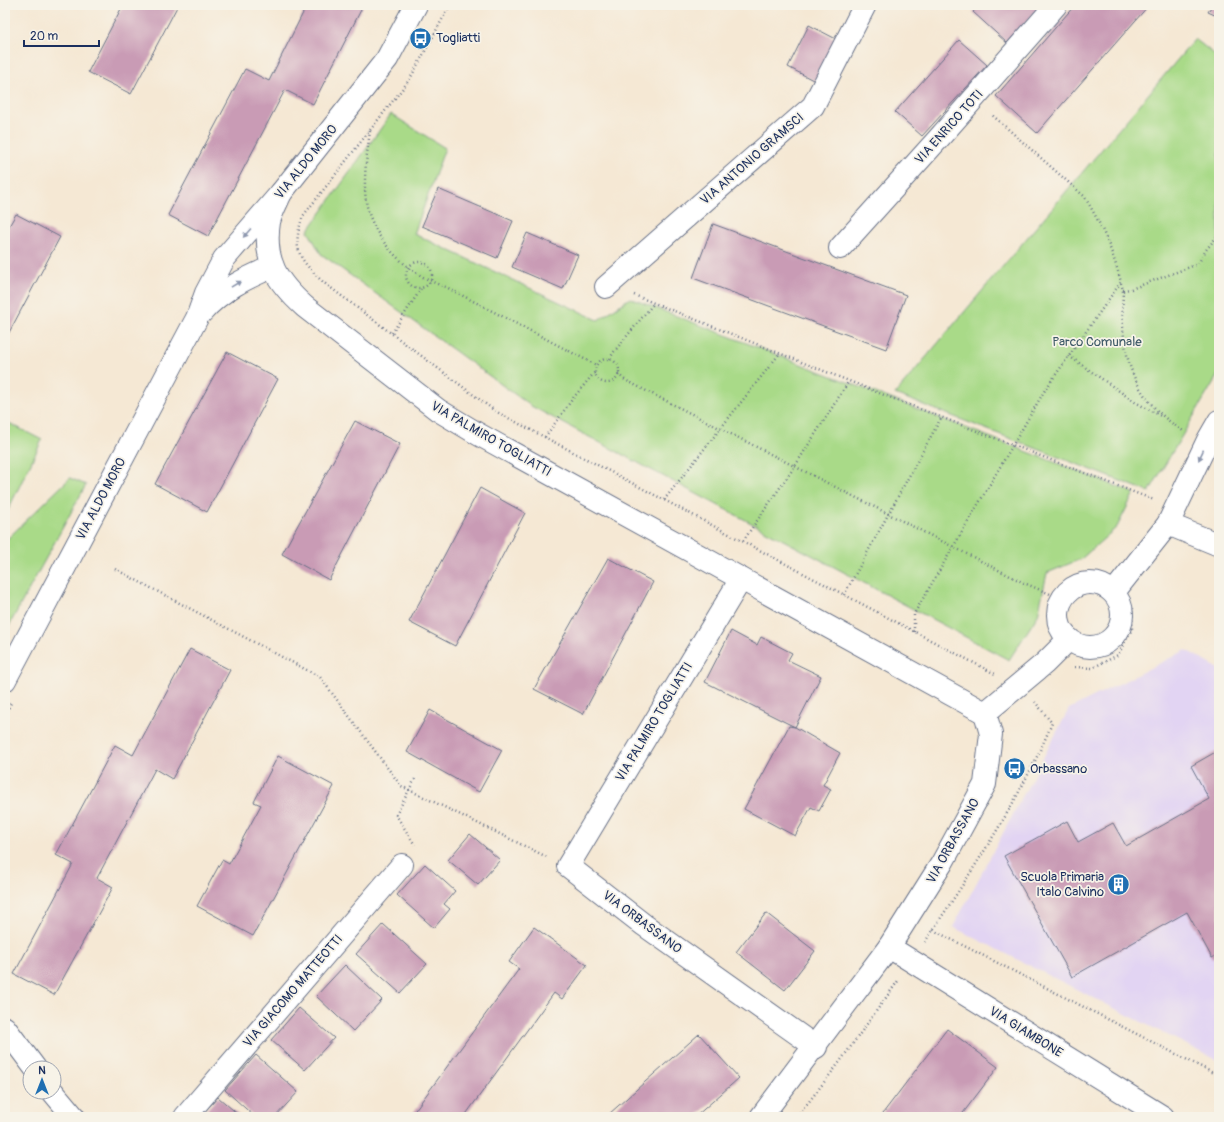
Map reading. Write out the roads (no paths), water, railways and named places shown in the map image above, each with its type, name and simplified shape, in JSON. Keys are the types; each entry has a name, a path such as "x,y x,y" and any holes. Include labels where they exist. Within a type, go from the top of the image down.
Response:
{"street":[{"name":"VIA ALDO MORO","path":"5,680 197,318 206,293 224,259 281,193 387,59 416,5"},
{"name":"VIA ANTONIO GRAMSCI","path":"612,282 813,106 865,5"},
{"name":"VIA ENRICO TOTI","path":"840,248 1056,5"},
{"name":"VIA PALMIRO TOGLIATTI","path":"281,193 270,221 268,244 272,267 286,290 305,307 438,410 478,434 985,713"},
{"name":"VIA ALDO MORO","path":"197,318 210,302 237,282 272,267"},
{"path":"1114,592 1172,517 1219,421"},
{"path":"1172,517 1219,545"},
{"name":"VIA PALMIRO TOGLIATTI","path":"568,866 741,579"},
{"path":"1089,582 1106,586 1114,592 1122,606 1122,621 1115,637 1106,644 1094,647 1078,645 1069,639 1063,632 1058,622 1058,614 1062,599 1076,586 1089,582"},
{"path":"985,713 1045,663 1069,639"},
{"name":"VIA ORBASSANO","path":"761,1117 816,1047 890,947 942,863 984,784 991,734 985,713"},
{"name":"VIA GIACOMO MATTEOTTI","path":"185,1117 402,865"},
{"name":"VIA ORBASSANO","path":"568,866 644,925 816,1047"},
{"name":"VIA GIAMBONE","path":"890,947 1163,1117"},
{"path":"5,1028 29,1060"},
{"path":"60,1100 74,1117"}],"place":[{"name":"Togliatti","path":"420,38"},
{"name":"Orbassano","path":"1015,769"},
{"name":"Scuola Primaria Italo Calvino","path":"1119,884"}],"park label":[{"name":"Parco Comunale","path":"1097,342"}]}
